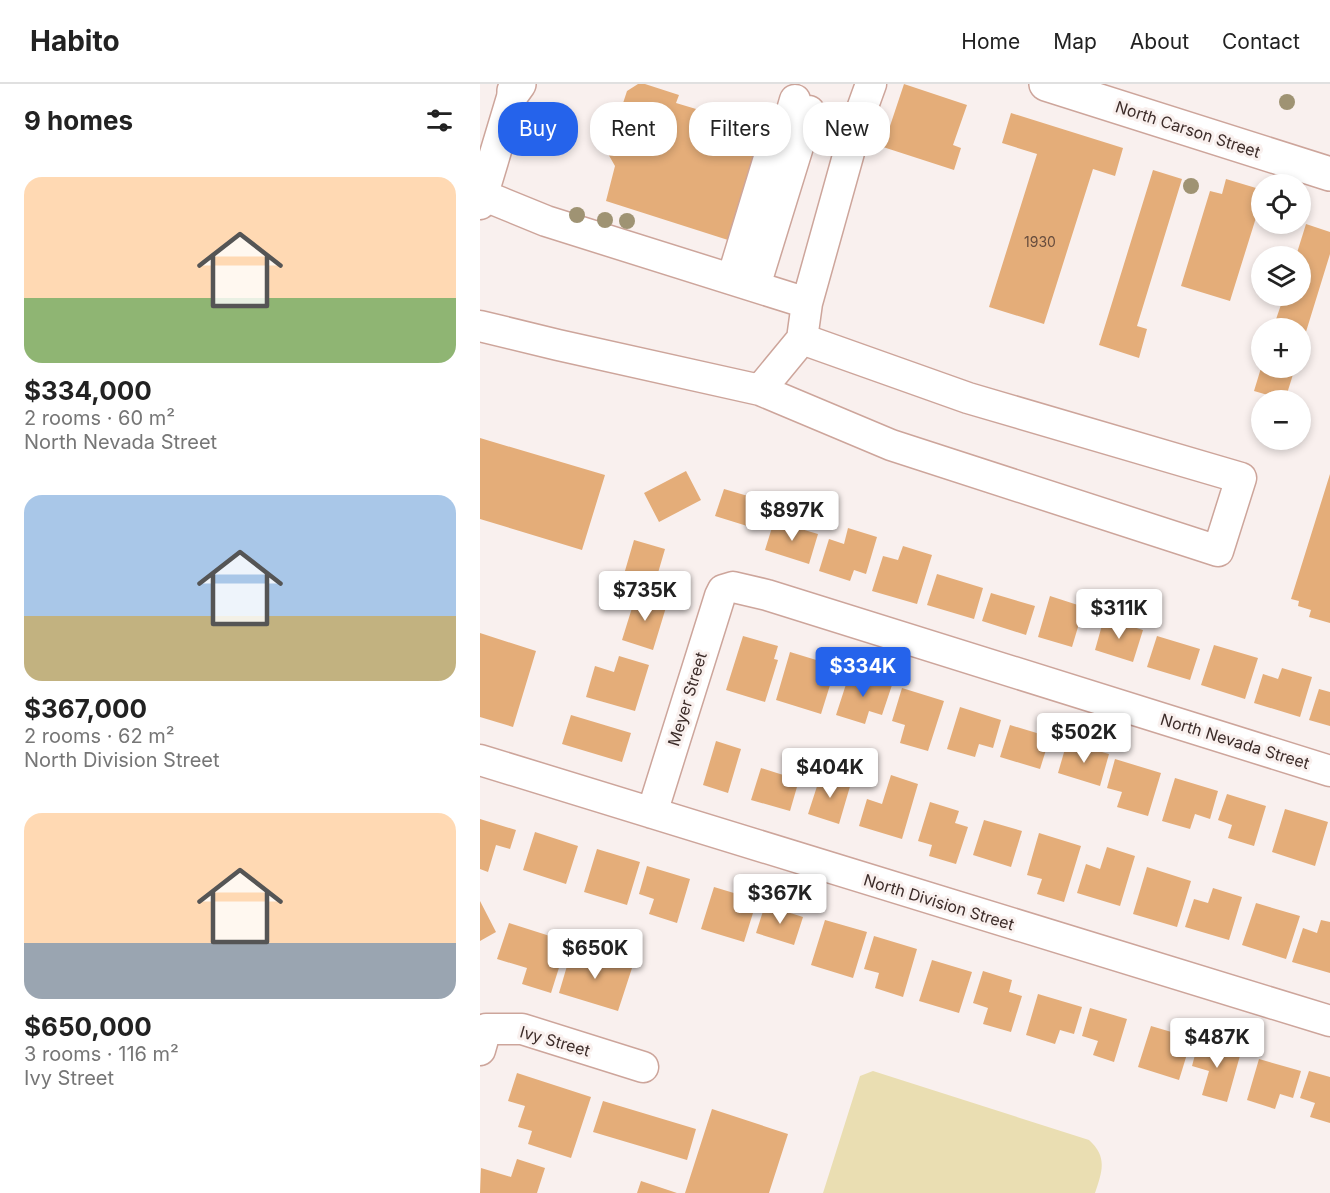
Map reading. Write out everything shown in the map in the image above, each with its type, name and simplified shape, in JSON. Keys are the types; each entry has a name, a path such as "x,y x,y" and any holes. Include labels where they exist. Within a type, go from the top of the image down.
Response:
{"main road":[{"name":"North Carson Street","path":"1046,84 1330,174"}],"street":[{"path":"760,390 802,339 807,303 858,120 871,84"},
{"path":"516,86 481,198 546,221 807,303"},
{"path":"743,283 772,148 786,131 803,102"},
{"path":"480,326 760,390 891,445 1218,551 1242,478 968,398 802,339"},
{"name":"North Nevada Street","path":"727,590 733,587 767,595 1330,771"},
{"name":"Meyer Street","path":"652,813 720,596 723,590 727,590"},
{"name":"North Division Street","path":"480,760 1202,984 1330,1021"},
{"name":"Ivy Street","path":"480,1050 486,1029 522,1029 643,1067"}],"shaded area":[{"path":"873,1071 1089,1140 1099,1152 1102,1165 1095,1193 823,1193 860,1076"}],"building":[{"path":"638,84 645,84 679,95 676,102 623,102 627,91"},
{"path":"904,84 967,105 953,145 961,148 954,170 890,149 890,126"},
{"path":"677,103 689,107 689,156 754,156 728,240 606,201 615,166 609,156 677,156"},
{"path":"1011,113 1123,148 1115,176 1093,169 1044,324 989,307 1037,154 1002,143"},
{"path":"1153,170 1182,179 1137,326 1147,329 1139,358 1099,345"},
{"path":"1226,179 1251,186 1251,234 1230,301 1181,286 1210,191 1222,194"},
{"path":"1311,226 1330,232 1330,254 1310,318 1276,318 1281,306 1311,306 1311,246 1299,246 1303,234 1311,234"},
{"path":"1258,378 1292,378 1288,390 1254,390"},
{"path":"480,438 605,475 582,550 480,519"},
{"path":"686,471 701,500 659,522 644,493"},
{"path":"1330,474 1330,623 1309,617 1311,610 1298,606 1299,601 1291,599"},
{"path":"724,489 768,502 760,530 715,516"},
{"path":"774,521 818,534 809,564 765,550"},
{"path":"848,528 877,537 866,574 854,570 850,581 819,571 829,539 844,544"},
{"path":"634,540 665,549 653,590 622,581"},
{"path":"903,546 932,555 917,604 872,591 883,556 898,560"},
{"path":"937,574 983,588 974,619 927,605"},
{"path":"991,593 1035,606 1026,635 982,621"},
{"path":"636,595 667,604 653,650 622,640"},
{"path":"1050,596 1084,607 1072,647 1038,637"},
{"path":"1104,618 1143,630 1133,662 1095,650"},
{"path":"480,633 536,651 513,727 480,717"},
{"path":"743,636 778,646 774,659 778,660 765,702 726,690"},
{"path":"1157,636 1200,649 1190,680 1147,667"},
{"path":"1214,645 1258,658 1245,699 1201,685"},
{"path":"790,652 836,666 821,714 776,700"},
{"path":"619,656 649,665 635,711 586,697 595,666 614,672"},
{"path":"1282,668 1312,677 1300,717 1254,703 1263,674 1278,679"},
{"path":"850,672 892,685 882,715 869,711 865,724 836,715"},
{"path":"902,688 944,701 928,751 900,743 905,725 892,721"},
{"path":"1319,689 1330,692 1330,726 1309,720"},
{"path":"960,707 1001,720 993,748 979,744 975,757 947,749"},
{"path":"571,715 631,733 622,762 562,744"},
{"path":"1010,725 1050,737 1040,769 1000,757"},
{"path":"716,741 741,749 728,793 703,785"},
{"path":"1067,742 1109,754 1100,786 1058,773"},
{"path":"1115,759 1161,773 1148,816 1117,807 1122,792 1107,788"},
{"path":"761,768 799,780 790,811 751,800"},
{"path":"821,774 851,783 839,824 808,814"},
{"path":"891,775 918,784 902,839 859,826 867,799 882,804"},
{"path":"1175,778 1218,791 1210,819 1195,814 1190,829 1162,821"},
{"path":"1227,794 1266,806 1254,846 1228,838 1232,825 1218,820"},
{"path":"930,802 959,811 955,823 968,827 956,864 929,856 932,845 918,841"},
{"path":"1285,809 1328,822 1315,866 1272,852"},
{"path":"480,819 516,830 510,849 496,845 488,872 480,869"},
{"path":"984,820 1022,831 1011,867 973,855"},
{"path":"535,832 578,846 566,884 523,870"},
{"path":"1039,833 1081,846 1064,902 1037,894 1042,879 1027,875"},
{"path":"1107,847 1135,856 1120,906 1077,893 1086,864 1100,869"},
{"path":"597,849 640,862 627,905 584,892"},
{"path":"647,866 690,879 677,923 649,914 654,899 639,894"},
{"path":"1147,867 1191,881 1177,927 1133,914"},
{"path":"714,887 757,900 744,942 701,929"},
{"path":"1213,888 1242,897 1229,940 1185,927 1194,899 1208,903"},
{"path":"480,901 496,932 480,941"},
{"path":"1256,903 1300,916 1286,959 1242,945"},
{"path":"765,905 803,917 794,945 756,933"},
{"path":"825,920 867,932 853,978 811,965"},
{"path":"1321,920 1330,922 1330,973 1292,962 1303,928 1317,933"},
{"path":"509,923 553,937 549,950 563,955 551,993 522,984 527,968 497,959"},
{"path":"874,936 917,949 903,997 875,988 879,973 864,969"},
{"path":"572,949 632,968 618,1011 559,993"},
{"path":"932,960 972,972 959,1013 919,1001"},
{"path":"983,971 1012,980 1009,992 1022,996 1011,1032 983,1024 988,1008 973,1003"},
{"path":"1038,994 1082,1007 1074,1034 1060,1030 1055,1044 1026,1035"},
{"path":"1090,1008 1127,1019 1114,1062 1093,1055 1098,1041 1082,1036"},
{"path":"1151,1026 1192,1038 1179,1080 1138,1067"},
{"path":"1199,1040 1241,1052 1227,1102 1202,1095 1209,1071 1192,1066"},
{"path":"1259,1059 1301,1071 1293,1098 1280,1094 1275,1109 1247,1100"},
{"path":"1309,1071 1330,1077 1330,1123 1310,1117 1315,1103 1300,1098"},
{"path":"517,1073 591,1097 571,1158 528,1144 532,1131 518,1127 525,1106 508,1101"},
{"path":"603,1101 696,1129 687,1160 593,1132"},
{"path":"712,1109 788,1134 769,1193 685,1193"},
{"path":"517,1159 545,1168 537,1193 480,1193 481,1168 511,1177"},
{"path":"641,1181 677,1193 637,1193"}]}
